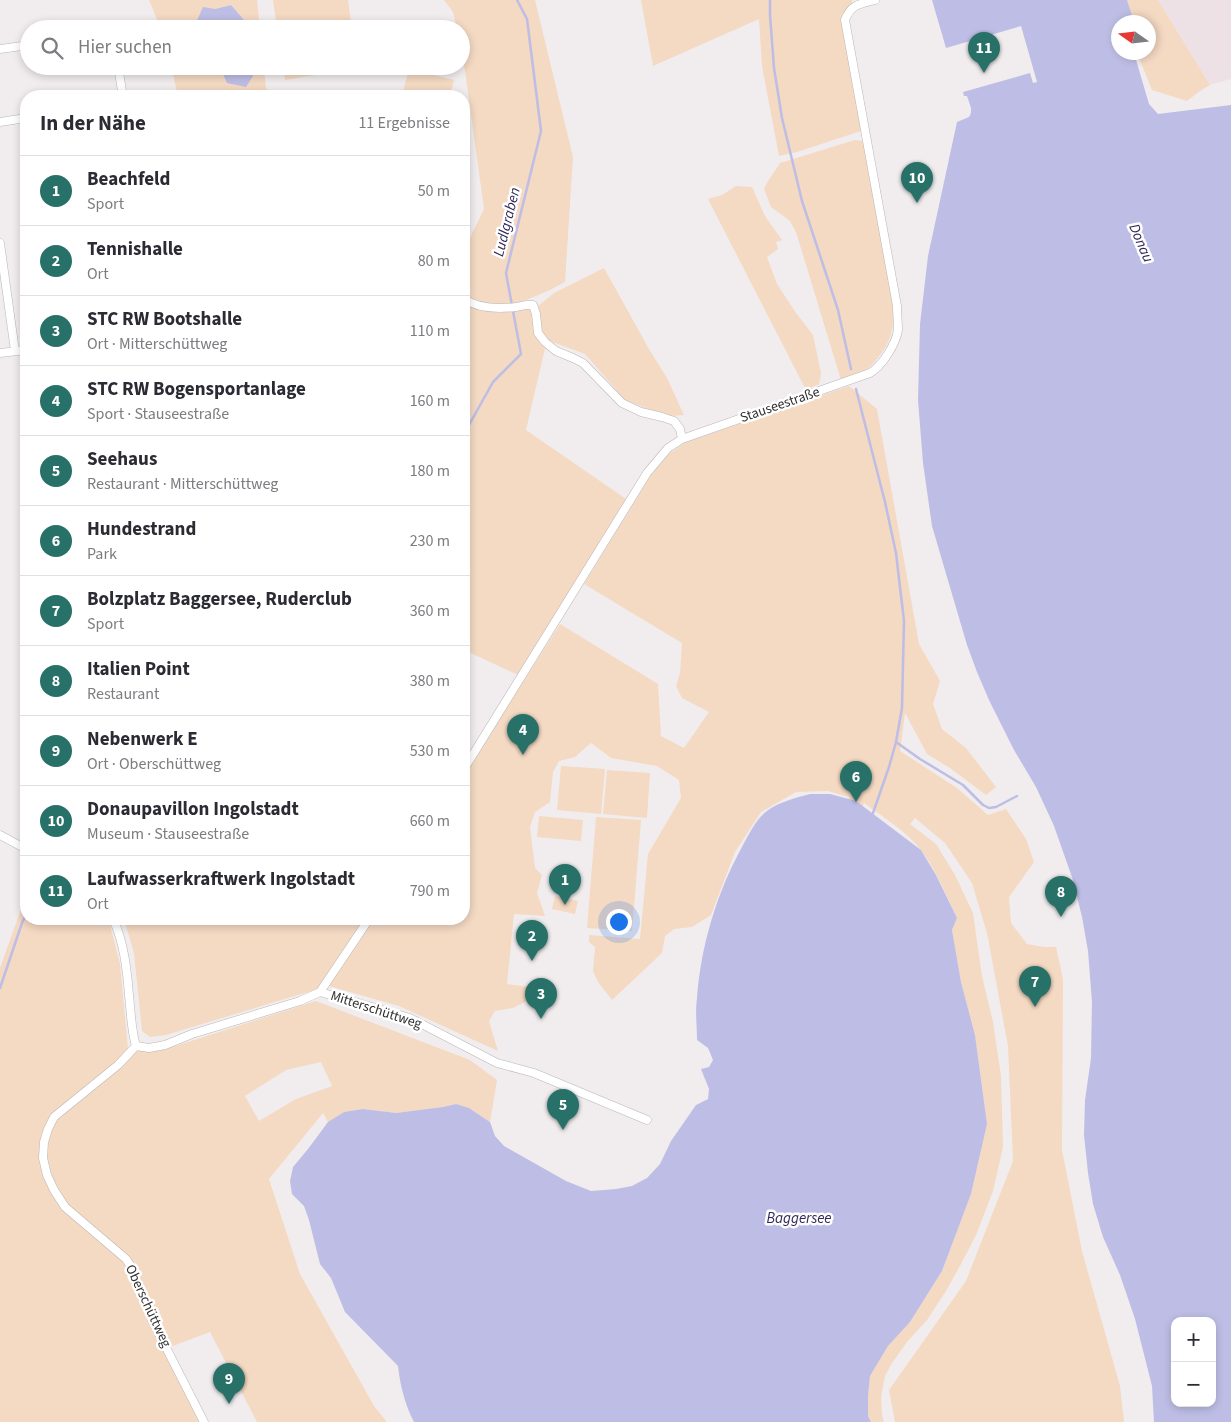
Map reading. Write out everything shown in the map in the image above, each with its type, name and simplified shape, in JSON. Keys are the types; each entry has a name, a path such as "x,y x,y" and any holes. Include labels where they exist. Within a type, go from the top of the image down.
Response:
{"street":[{"name":"Stauseestraße","path":"470,758 646,473 668,448 682,439 870,373 876,370 892,346 898,332 897,306 846,20 848,12 857,4 875,0"},
{"path":"0,49 20,47"},
{"path":"119,75 122,90"},
{"path":"0,122 20,119"},
{"path":"0,243 15,351"},
{"path":"470,303 483,307 505,308 528,304 533,305 538,333 556,352 583,363 622,403 641,412 674,422 680,429 682,439"},
{"path":"0,352 20,351"},
{"path":"0,835 20,847"},
{"path":"116,925 125,960 132,1034 136,1046"},
{"path":"320,992 364,925"},
{"name":"Mitterschüttweg","path":"136,1046 149,1048 165,1045 192,1034 300,1001 320,992 410,1018 497,1063 534,1073 647,1120"},
{"name":"Oberschüttweg","path":"136,1046 118,1065 54,1117 46,1136 43,1158 47,1175 65,1206 126,1259 132,1268 152,1320 204,1422"}],"shaded area":[{"path":"149,0 257,0 259,20 244,20 231,5 215,9 201,20 157,20"},
{"path":"273,0 348,0 351,20 276,20"},
{"path":"444,0 535,0 573,157 565,282 519,303 487,306 470,299 470,238 484,209 470,107 470,90 468,90 466,75 470,75 470,20 455,20 453,12"},
{"path":"641,0 852,0 852,4 845,11 842,24 861,131 779,156 762,66 759,19 653,66"},
{"path":"1127,0 1158,0 1210,85 1187,101 1152,90 1140,60 1156,60 1156,15 1131,15"},
{"path":"1158,0 1231,0 1231,79 1210,85"},
{"path":"173,75 223,75 227,83 253,75 265,75 267,90 177,90"},
{"path":"284,75 315,75 285,80"},
{"path":"407,75 434,75 454,80 452,90 404,90"},
{"path":"855,140 862,141 864,145 892,299 893,322 891,335 885,348 874,362 866,370 841,380 796,232 790,221 771,207 764,189 780,163"},
{"path":"736,186 752,187 765,216 782,240 776,242 778,249 767,257 777,284 813,335 821,373 819,384 806,390 708,199 722,195"},
{"path":"604,268 667,378 684,415 670,416 625,400 585,354 547,340 526,430 626,499 518,675 470,653 470,305 477,309 498,313 537,307 554,293"},
{"path":"849,386 877,409 919,644 940,681 933,704 942,729 966,748 996,787 986,795 950,768 927,754 905,713 900,751 957,788 988,815 1006,809 1026,839 1034,862 1009,897 1011,923 1027,944 1056,947 1063,979 1062,1150 1082,1251 1120,1386 1124,1422 895,1422 889,1390 966,1281 1013,1161 1008,1046 987,933 972,883 945,843 915,818 910,824 936,844 955,875 973,913 982,976 993,1022 1001,1076 1003,1147 993,1191 976,1235 946,1291 927,1320 907,1342 885,1376 881,1397 884,1422 871,1422 868,1416 870,1376 888,1346 910,1322 942,1271 971,1194 987,1124 975,1035 961,982 952,930 957,918 926,857 915,843 894,825 864,803 862,809 847,804 849,797 828,791 796,792 761,812 735,852 711,915 692,927 674,929 665,936 662,953 612,1000 598,982 593,971 595,947 589,942 589,935 640,939 648,854 681,798 679,780 657,766 611,758 591,743 575,757 559,761 553,772 550,802 535,812 530,827 535,868 542,875 537,893 545,916 514,914 507,984 546,991 513,1008 495,1011 489,1021 498,1051 399,1006 329,986 368,925 470,925 470,766 560,624 658,684 661,736 684,748 709,712 682,698 676,686 680,673 682,643 584,584 649,478 669,454 686,442"},
{"path":"561,766 605,769 601,814 557,810"},
{"path":"607,770 650,773 647,818 603,814"},
{"path":"539,816 583,820 581,841 537,837"},
{"path":"596,817 641,820 632,931 587,928"},
{"path":"555,896 578,901 575,914 552,909"},
{"path":"20,912 20,925 110,925 120,964 129,1060 137,1050 166,1049 316,1001 470,1060 497,1080 490,1122 469,1108 456,1104 396,1113 363,1109 344,1112 328,1122 323,1113 269,1179 300,1274 374,1406 387,1422 257,1422 210,1332 165,1349 201,1422 0,1422 0,968","holes":["321,1062 332,1086 296,1099 259,1121 245,1096 286,1070"]},
{"path":"126,925 361,925 318,989 166,1035 150,1037 142,1031 134,953"}],"water":[{"name":"Donau","path":"932,0 1127,0 1132,15 1111,15 1111,60 1136,60 1149,104 1158,114 1231,105 1231,1422 1154,1422 1152,1386 1135,1319 1120,1275 1103,1237 1093,1204 1088,1173 1084,1135 1085,1100 1091,1058 1092,1002 1088,951 1073,880 1054,826 1036,787 1014,750 977,672 967,645 932,526 923,463 918,400 920,324 928,256 957,122 969,117 971,113 967,96 964,96 963,92 1030,73 1033,83 1037,82 1021,26 946,48"},
{"path":"231,5 244,20 197,20 203,7 215,9"},
{"path":"223,75 253,75 246,87 227,83"},
{"name":"Baggersee","path":"810,794 830,794 856,801 921,850 936,875 957,918 952,930 961,982 975,1035 987,1124 971,1194 942,1271 910,1322 888,1346 870,1376 868,1416 871,1422 414,1422 403,1395 398,1366 345,1312 331,1278 320,1264 304,1206 292,1194 290,1181 293,1167 328,1122 344,1112 363,1109 396,1113 456,1104 469,1108 490,1122 495,1136 504,1146 566,1181 591,1191 632,1186 647,1178 660,1164 671,1141 696,1105 708,1099 709,1089 701,1069 709,1067 713,1060 708,1048 697,1040 696,1003 706,939 725,881 750,832 763,814 782,803"}],"waterway":[{"name":"Ludlgraben","path":"470,423 493,382 521,354 506,273 541,131 527,19 517,0"},
{"path":"770,0 774,68 782,118 802,201 838,310 851,369"},
{"path":"856,389 896,553 904,621 902,708 896,742 873,813"},
{"path":"896,742 963,785 983,805 989,808 996,807 1017,796"},
{"name":"Ludlgraben","path":"0,988 21,925"}],"place":[{"name":"Laufwasserkraftwerk Ingolstadt","path":"984,73"},
{"name":"Donaupavillon Ingolstadt","path":"917,203"},
{"name":"STC RW Bogensportanlage","path":"523,755"},
{"name":"Hundestrand","path":"856,802"},
{"name":"Beachfeld","path":"565,905"},
{"name":"Italien Point","path":"1061,917"},
{"name":"Tennishalle","path":"532,961"},
{"name":"Bolzplatz Baggersee, Ruderclub","path":"1035,1007"},
{"name":"STC RW Bootshalle","path":"541,1019"},
{"name":"Seehaus","path":"563,1130"},
{"name":"Nebenwerk E","path":"229,1404"}]}
